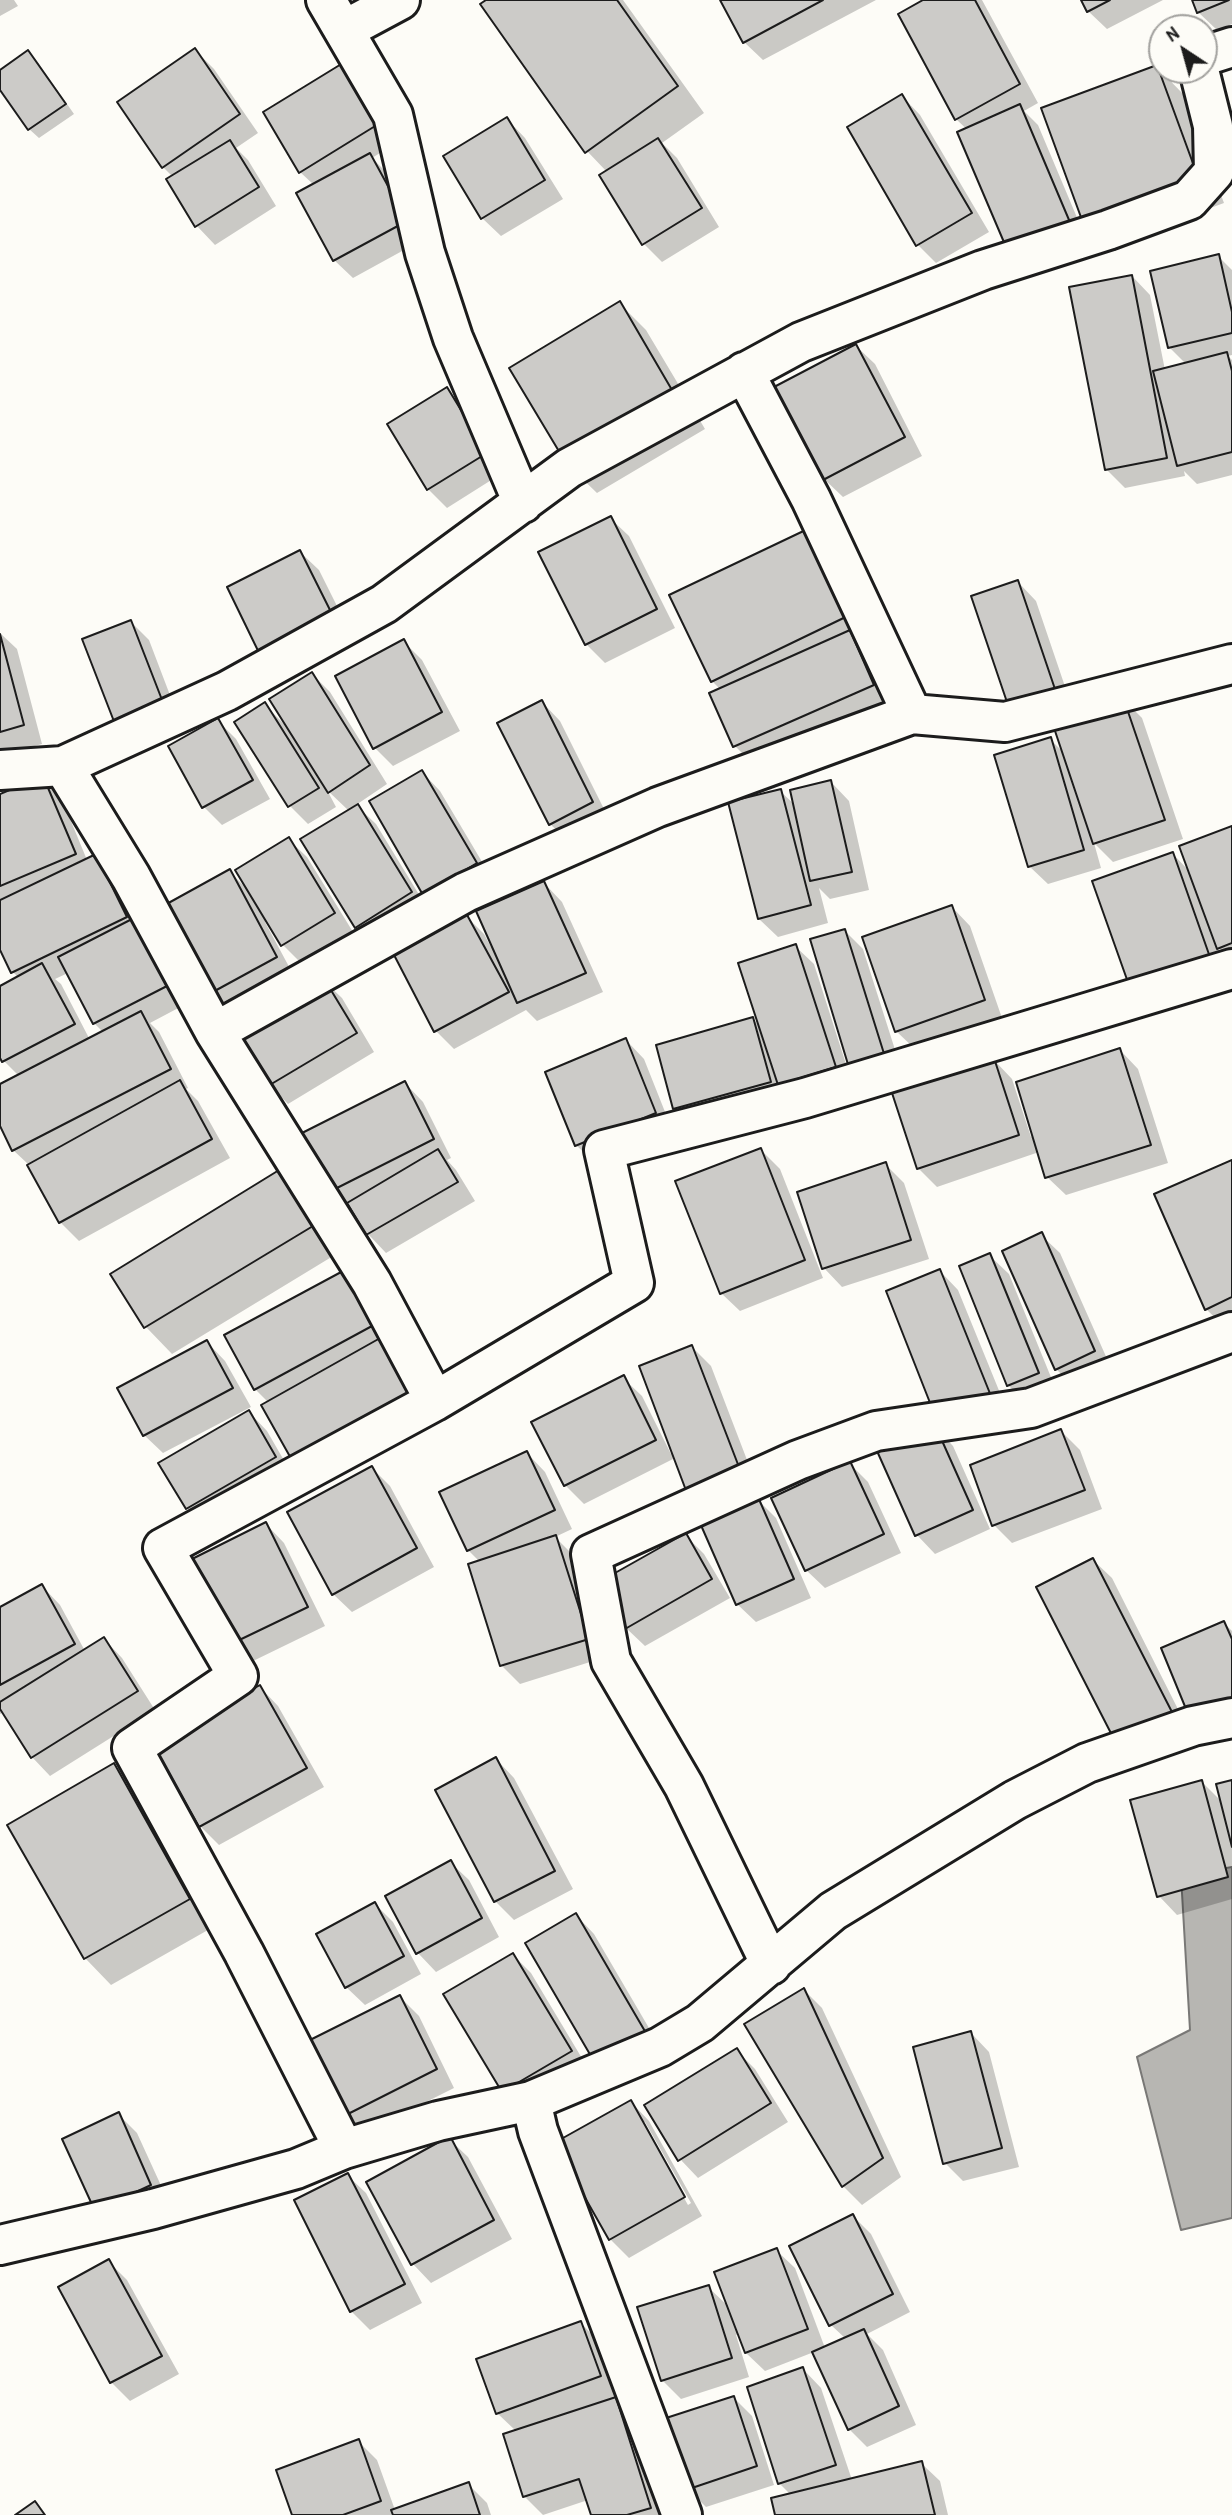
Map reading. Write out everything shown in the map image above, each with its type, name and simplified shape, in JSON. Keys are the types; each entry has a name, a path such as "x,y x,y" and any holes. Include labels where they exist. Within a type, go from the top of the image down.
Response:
{"street":[{"path":"400,0 335,15 393,116 425,253 453,338 523,503"},
{"path":"0,769 63,766 227,691 384,604 569,468 801,342 984,270 1108,230 1189,200 1214,172 1213,126 1202,84"},
{"path":"744,372 811,499 912,714"},
{"path":"215,1032 466,892 658,807 912,714 1005,722 1232,664"},
{"path":"63,766 131,877 215,1032 372,1283 435,1401"},
{"path":"344,2149 244,1953 132,1748 238,1676 163,1548 435,1401 634,1283 604,1150 805,1098 1232,970"},
{"path":"771,1965 684,1786 611,1661 591,1555 799,1460 876,1431 1031,1408 1232,1332"},
{"path":"0,2245 153,2209 296,2169 344,2149 438,2121 531,2101 660,2047 700,2023 833,1911 1015,1800 1087,1763 1193,1726 1232,1718"},
{"path":"531,2101 538,2131 682,2515"}],"shaded area":[{"path":"1232,1867 1232,2218 1181,2230 1137,2057 1190,2030 1181,1876"}],"building":[{"path":"486,0 617,0 678,86 585,153 480,4"},
{"path":"720,0 823,0 743,43"},
{"path":"923,0 975,0 1020,84 955,120 898,14"},
{"path":"1081,0 1110,0 1087,12"},
{"path":"1192,0 1229,0 1197,13"},
{"path":"195,48 240,114 162,168 117,102"},
{"path":"28,50 66,104 28,130 0,90 0,70"},
{"path":"356,55 393,115 299,173 263,112"},
{"path":"1148,68 1148,84 1164,84 1198,177 1082,220 1041,108"},
{"path":"902,94 972,213 916,246 847,127"},
{"path":"1020,104 1072,227 1009,254 957,132"},
{"path":"507,117 545,180 481,219 443,156"},
{"path":"658,138 702,208 642,245 599,175"},
{"path":"230,140 259,187 195,227 166,179"},
{"path":"370,153 407,221 333,261 296,193"},
{"path":"1219,254 1232,312 1232,333 1168,348 1150,271"},
{"path":"1132,275 1167,458 1105,470 1069,287"},
{"path":"620,301 679,402 569,468 509,368"},
{"path":"856,344 905,437 823,480 774,387"},
{"path":"1227,352 1232,371 1232,452 1177,466 1153,371"},
{"path":"447,387 487,453 427,490 387,424"},
{"path":"611,516 657,609 585,645 538,552"},
{"path":"814,526 856,612 711,682 669,595"},
{"path":"300,550 338,626 264,663 227,587"},
{"path":"1018,580 1057,695 1010,711 971,596"},
{"path":"131,620 164,705 115,724 82,639"},
{"path":"850,630 874,685 733,747 709,693"},
{"path":"0,634 24,725 0,732"},
{"path":"404,639 442,712 373,749 335,676"},
{"path":"312,672 370,765 328,793 269,699"},
{"path":"1123,697 1165,820 1093,844 1052,722"},
{"path":"542,700 593,802 549,825 497,723"},
{"path":"265,702 319,788 288,807 234,722"},
{"path":"218,718 253,780 202,808 168,746"},
{"path":"1051,737 1084,850 1028,867 994,755"},
{"path":"422,770 477,863 423,895 369,801"},
{"path":"43,776 76,854 0,886 0,794"},
{"path":"831,780 852,872 810,881 790,790"},
{"path":"781,789 811,905 758,919 728,802"},
{"path":"358,804 412,892 355,928 300,839"},
{"path":"1232,826 1232,943 1217,949 1179,846"},
{"path":"289,837 335,913 281,946 235,870"},
{"path":"1173,852 1211,960 1130,988 1092,881"},
{"path":"96,854 127,917 11,973 0,950 0,900"},
{"path":"230,869 277,957 211,993 163,906"},
{"path":"544,881 586,973 517,1003 476,911"},
{"path":"952,905 985,1000 895,1032 862,937"},
{"path":"466,913 509,992 434,1032 393,953"},
{"path":"132,919 167,986 93,1024 58,957"},
{"path":"845,929 886,1060 850,1071 810,939"},
{"path":"796,944 836,1067 778,1085 738,963"},
{"path":"42,963 75,1024 2,1062 0,986"},
{"path":"323,977 357,1033 268,1086 235,1031"},
{"path":"141,1011 171,1069 12,1151 0,1126 0,1084"},
{"path":"753,1017 771,1082 673,1109 656,1045"},
{"path":"626,1038 656,1113 575,1146 545,1072"},
{"path":"1120,1048 1151,1145 1045,1178 1016,1082"},
{"path":"994,1058 1019,1135 917,1169 892,1093"},
{"path":"180,1080 212,1139 59,1223 27,1165"},
{"path":"405,1081 434,1139 331,1191 302,1133"},
{"path":"761,1148 805,1260 720,1294 675,1181"},
{"path":"438,1149 458,1182 366,1235 347,1203"},
{"path":"1232,1160 1232,1297 1205,1310 1154,1194"},
{"path":"886,1162 911,1240 822,1269 797,1192"},
{"path":"284,1167 318,1223 144,1328 110,1274"},
{"path":"1042,1232 1095,1351 1055,1370 1002,1251"},
{"path":"990,1253 1039,1373 1007,1386 959,1266"},
{"path":"940,1269 991,1396 936,1418 886,1291"},
{"path":"343,1271 372,1326 254,1390 224,1335"},
{"path":"382,1337 414,1393 293,1462 261,1405"},
{"path":"207,1340 233,1388 143,1436 117,1388"},
{"path":"692,1345 744,1480 690,1501 639,1366"},
{"path":"624,1375 656,1440 564,1486 531,1422"},
{"path":"249,1410 276,1457 186,1509 158,1463"},
{"path":"935,1425 973,1510 915,1536 877,1451"},
{"path":"1061,1429 1085,1490 992,1526 970,1465"},
{"path":"527,1451 555,1510 467,1551 439,1492"},
{"path":"850,1461 884,1534 805,1571 771,1498"},
{"path":"372,1466 417,1548 332,1595 287,1512"},
{"path":"758,1497 794,1579 736,1605 700,1523"},
{"path":"266,1522 308,1607 231,1644 190,1560"},
{"path":"686,1533 712,1579 625,1629 599,1582"},
{"path":"556,1535 589,1639 500,1666 468,1564"},
{"path":"1093,1558 1173,1714 1116,1743 1036,1587"},
{"path":"42,1584 75,1644 0,1685 0,1607"},
{"path":"1224,1621 1232,1639 1232,1709 1193,1726 1161,1648"},
{"path":"104,1637 138,1691 31,1758 0,1709 0,1702"},
{"path":"260,1685 307,1768 199,1827 153,1745"},
{"path":"496,1757 555,1871 494,1902 435,1790"},
{"path":"114,1763 190,1899 84,1959 7,1825"},
{"path":"1202,1780 1228,1877 1157,1897 1130,1800"},
{"path":"1232,1780 1232,1847 1216,1784"},
{"path":"451,1860 482,1918 416,1954 385,1896"},
{"path":"375,1902 404,1956 345,1988 316,1934"},
{"path":"576,1913 646,2033 595,2063 525,1943"},
{"path":"513,1953 572,2051 502,2092 443,1994"},
{"path":"804,1988 883,2158 842,2187 744,2024"},
{"path":"400,1995 437,2069 342,2117 306,2042"},
{"path":"971,2031 1002,2148 943,2164 913,2047"},
{"path":"737,2048 771,2103 678,2161 644,2105"},
{"path":"631,2100 685,2197 609,2240 554,2143"},
{"path":"119,2112 151,2185 95,2211 62,2139"},
{"path":"450,2136 494,2220 411,2265 366,2182"},
{"path":"348,2173 405,2284 350,2312 294,2200"},
{"path":"853,2214 893,2294 829,2326 789,2246"},
{"path":"777,2248 808,2329 745,2353 714,2272"},
{"path":"109,2259 162,2356 110,2383 58,2287"},
{"path":"709,2285 732,2358 661,2381 637,2307"},
{"path":"581,2321 601,2376 496,2414 476,2359"},
{"path":"864,2329 899,2406 848,2430 812,2352"},
{"path":"803,2367 836,2465 778,2484 747,2387"},
{"path":"734,2396 757,2466 686,2490 663,2419"},
{"path":"616,2397 651,2508 627,2515 591,2515 579,2479 523,2497 503,2434"},
{"path":"359,2439 381,2501 343,2515 292,2515 276,2470"},
{"path":"922,2461 935,2515 775,2515 771,2498"},
{"path":"469,2482 480,2515 393,2515 391,2510"},
{"path":"35,2501 45,2515 15,2515"}]}
